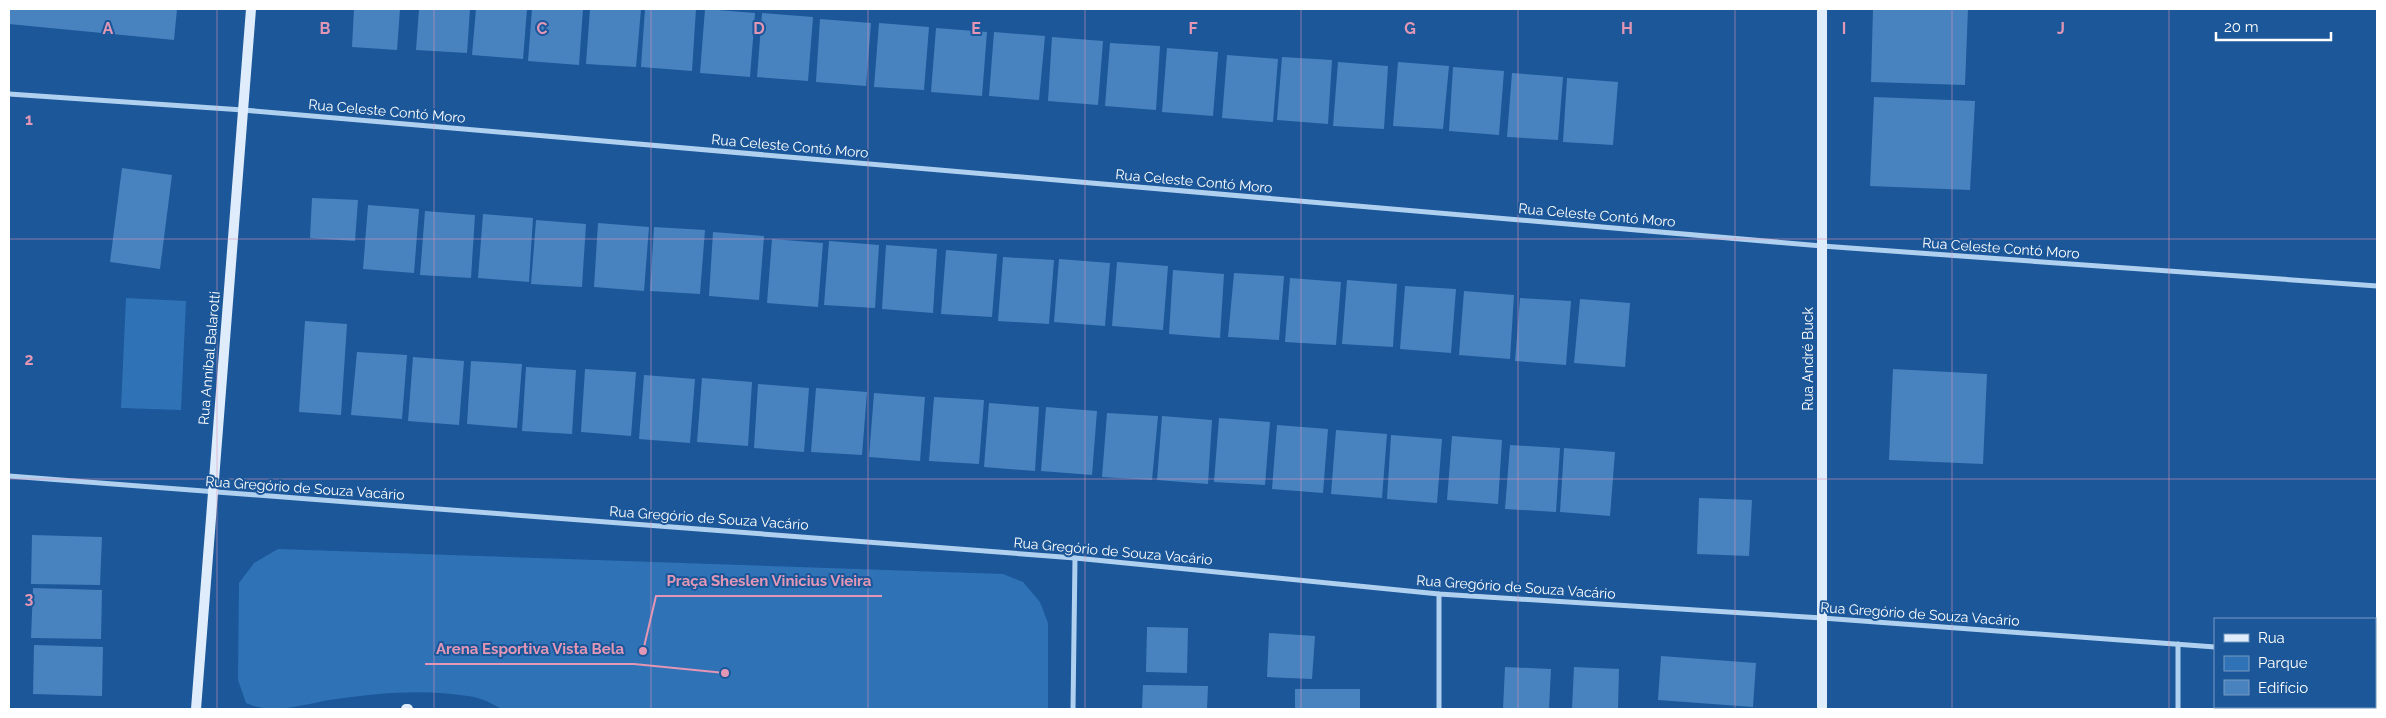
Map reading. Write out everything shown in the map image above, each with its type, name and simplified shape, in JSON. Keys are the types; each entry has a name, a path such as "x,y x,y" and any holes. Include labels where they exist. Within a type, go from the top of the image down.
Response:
{"street":[{"name":"Rua Anníbal Balarotti","path":"196,709 250,9"},
{"name":"Rua André Buck","path":"1822,9 1822,709"},
{"name":"Rua Celeste Contó Moro","path":"9,94 243,110 1822,246 2377,286"},
{"name":"Rua Gregório de Souza Vacário","path":"9,476 1075,558 1439,594 1822,618 2214,647"},
{"path":"1073,709 1075,558"},
{"path":"1439,594 1439,709"},
{"path":"2178,644 2178,709"}],"green space":[{"path":"126,298 186,301 181,410 121,408"},
{"path":"278,549 1003,574 1023,582 1040,602 1048,623 1048,709 502,709 474,697 420,692 365,695 277,709 256,707 246,703 238,680 239,583 254,563"}],"building":[{"path":"9,9 177,9 174,40 9,24"},
{"path":"354,9 400,9 397,50 352,47"},
{"path":"419,9 470,9 467,53 416,50"},
{"path":"476,9 527,9 523,59 472,55"},
{"path":"532,9 583,9 579,65 528,61"},
{"path":"590,9 641,9 636,67 586,64"},
{"path":"645,9 696,9 692,71 641,67"},
{"path":"705,9 755,13 750,77 700,73"},
{"path":"1873,9 1968,9 1965,85 1871,82"},
{"path":"762,13 813,17 808,81 757,77"},
{"path":"820,19 871,23 866,86 816,82"},
{"path":"879,23 929,27 924,90 874,87"},
{"path":"936,28 987,32 982,96 931,92"},
{"path":"994,32 1045,36 1039,100 989,96"},
{"path":"1052,37 1103,41 1098,105 1048,101"},
{"path":"1110,43 1160,46 1156,110 1105,106"},
{"path":"1167,48 1218,52 1213,116 1162,112"},
{"path":"1227,55 1278,59 1273,122 1222,118"},
{"path":"1282,57 1332,60 1328,124 1277,120"},
{"path":"1338,62 1388,66 1384,129 1333,126"},
{"path":"1398,62 1449,66 1443,129 1393,126"},
{"path":"1453,67 1504,71 1499,135 1449,131"},
{"path":"1512,73 1563,77 1558,140 1507,137"},
{"path":"1567,78 1618,82 1613,145 1563,142"},
{"path":"1874,97 1975,101 1970,190 1870,186"},
{"path":"122,168 172,175 160,269 110,262"},
{"path":"312,198 358,200 355,241 310,238"},
{"path":"368,205 419,209 414,273 363,269"},
{"path":"425,211 475,215 471,278 420,275"},
{"path":"483,214 533,218 529,282 478,278"},
{"path":"536,220 586,224 582,287 531,284"},
{"path":"598,223 649,227 644,291 594,287"},
{"path":"654,227 705,230 700,294 650,291"},
{"path":"713,232 764,236 759,300 709,296"},
{"path":"772,239 823,243 818,307 767,303"},
{"path":"829,241 879,245 875,308 824,305"},
{"path":"886,245 937,249 933,313 882,309"},
{"path":"946,250 997,254 992,317 941,314"},
{"path":"1003,257 1054,260 1049,324 998,321"},
{"path":"1059,259 1110,263 1105,326 1054,322"},
{"path":"1117,262 1168,266 1163,330 1112,326"},
{"path":"1173,270 1224,274 1220,338 1169,334"},
{"path":"1234,273 1284,276 1279,340 1228,337"},
{"path":"1290,278 1341,282 1336,345 1285,342"},
{"path":"1347,280 1397,284 1393,347 1342,344"},
{"path":"1405,286 1456,289 1451,353 1400,349"},
{"path":"1464,291 1514,295 1510,359 1459,355"},
{"path":"1520,298 1571,301 1566,365 1515,361"},
{"path":"1580,299 1630,303 1625,367 1574,363"},
{"path":"305,321 347,324 341,415 299,412"},
{"path":"357,352 407,355 402,419 351,415"},
{"path":"413,357 464,361 459,425 408,421"},
{"path":"471,361 522,364 517,428 467,424"},
{"path":"526,367 576,370 572,434 522,431"},
{"path":"585,369 636,372 631,436 581,432"},
{"path":"1893,369 1987,374 1983,464 1889,460"},
{"path":"644,375 695,379 690,443 639,439"},
{"path":"702,378 752,382 748,446 697,442"},
{"path":"758,384 809,388 804,452 754,448"},
{"path":"816,388 867,392 862,455 811,452"},
{"path":"874,393 925,397 920,461 869,457"},
{"path":"934,397 984,400 979,464 929,461"},
{"path":"989,403 1039,407 1035,471 984,467"},
{"path":"1046,407 1097,411 1092,475 1041,471"},
{"path":"1107,413 1158,416 1152,480 1102,477"},
{"path":"1162,416 1212,420 1208,484 1157,480"},
{"path":"1219,418 1270,422 1265,485 1214,482"},
{"path":"1277,425 1328,429 1323,493 1272,489"},
{"path":"1336,430 1387,434 1382,498 1331,494"},
{"path":"1391,435 1442,439 1437,503 1387,499"},
{"path":"1452,436 1502,440 1498,504 1447,500"},
{"path":"1510,445 1560,448 1556,512 1505,509"},
{"path":"1564,448 1615,452 1610,516 1560,512"},
{"path":"1699,498 1752,500 1749,556 1697,554"},
{"path":"32,535 102,537 100,585 31,584"},
{"path":"33,588 102,590 101,639 31,638"},
{"path":"1147,627 1188,628 1187,673 1146,672"},
{"path":"1269,633 1315,636 1312,679 1267,677"},
{"path":"34,645 103,647 102,696 33,694"},
{"path":"1661,656 1756,663 1753,707 1658,700"},
{"path":"1505,667 1551,669 1549,709 1503,709"},
{"path":"1574,667 1619,669 1618,709 1572,709"},
{"path":"1143,685 1208,686 1207,709 1142,709"},
{"path":"1295,689 1360,689 1360,709 1295,709"}],"place":[{"name":"Praça Sheslen Vinicius Vieira","path":"643,651"},
{"name":"Arena Esportiva Vista Bela","path":"725,673"}]}
